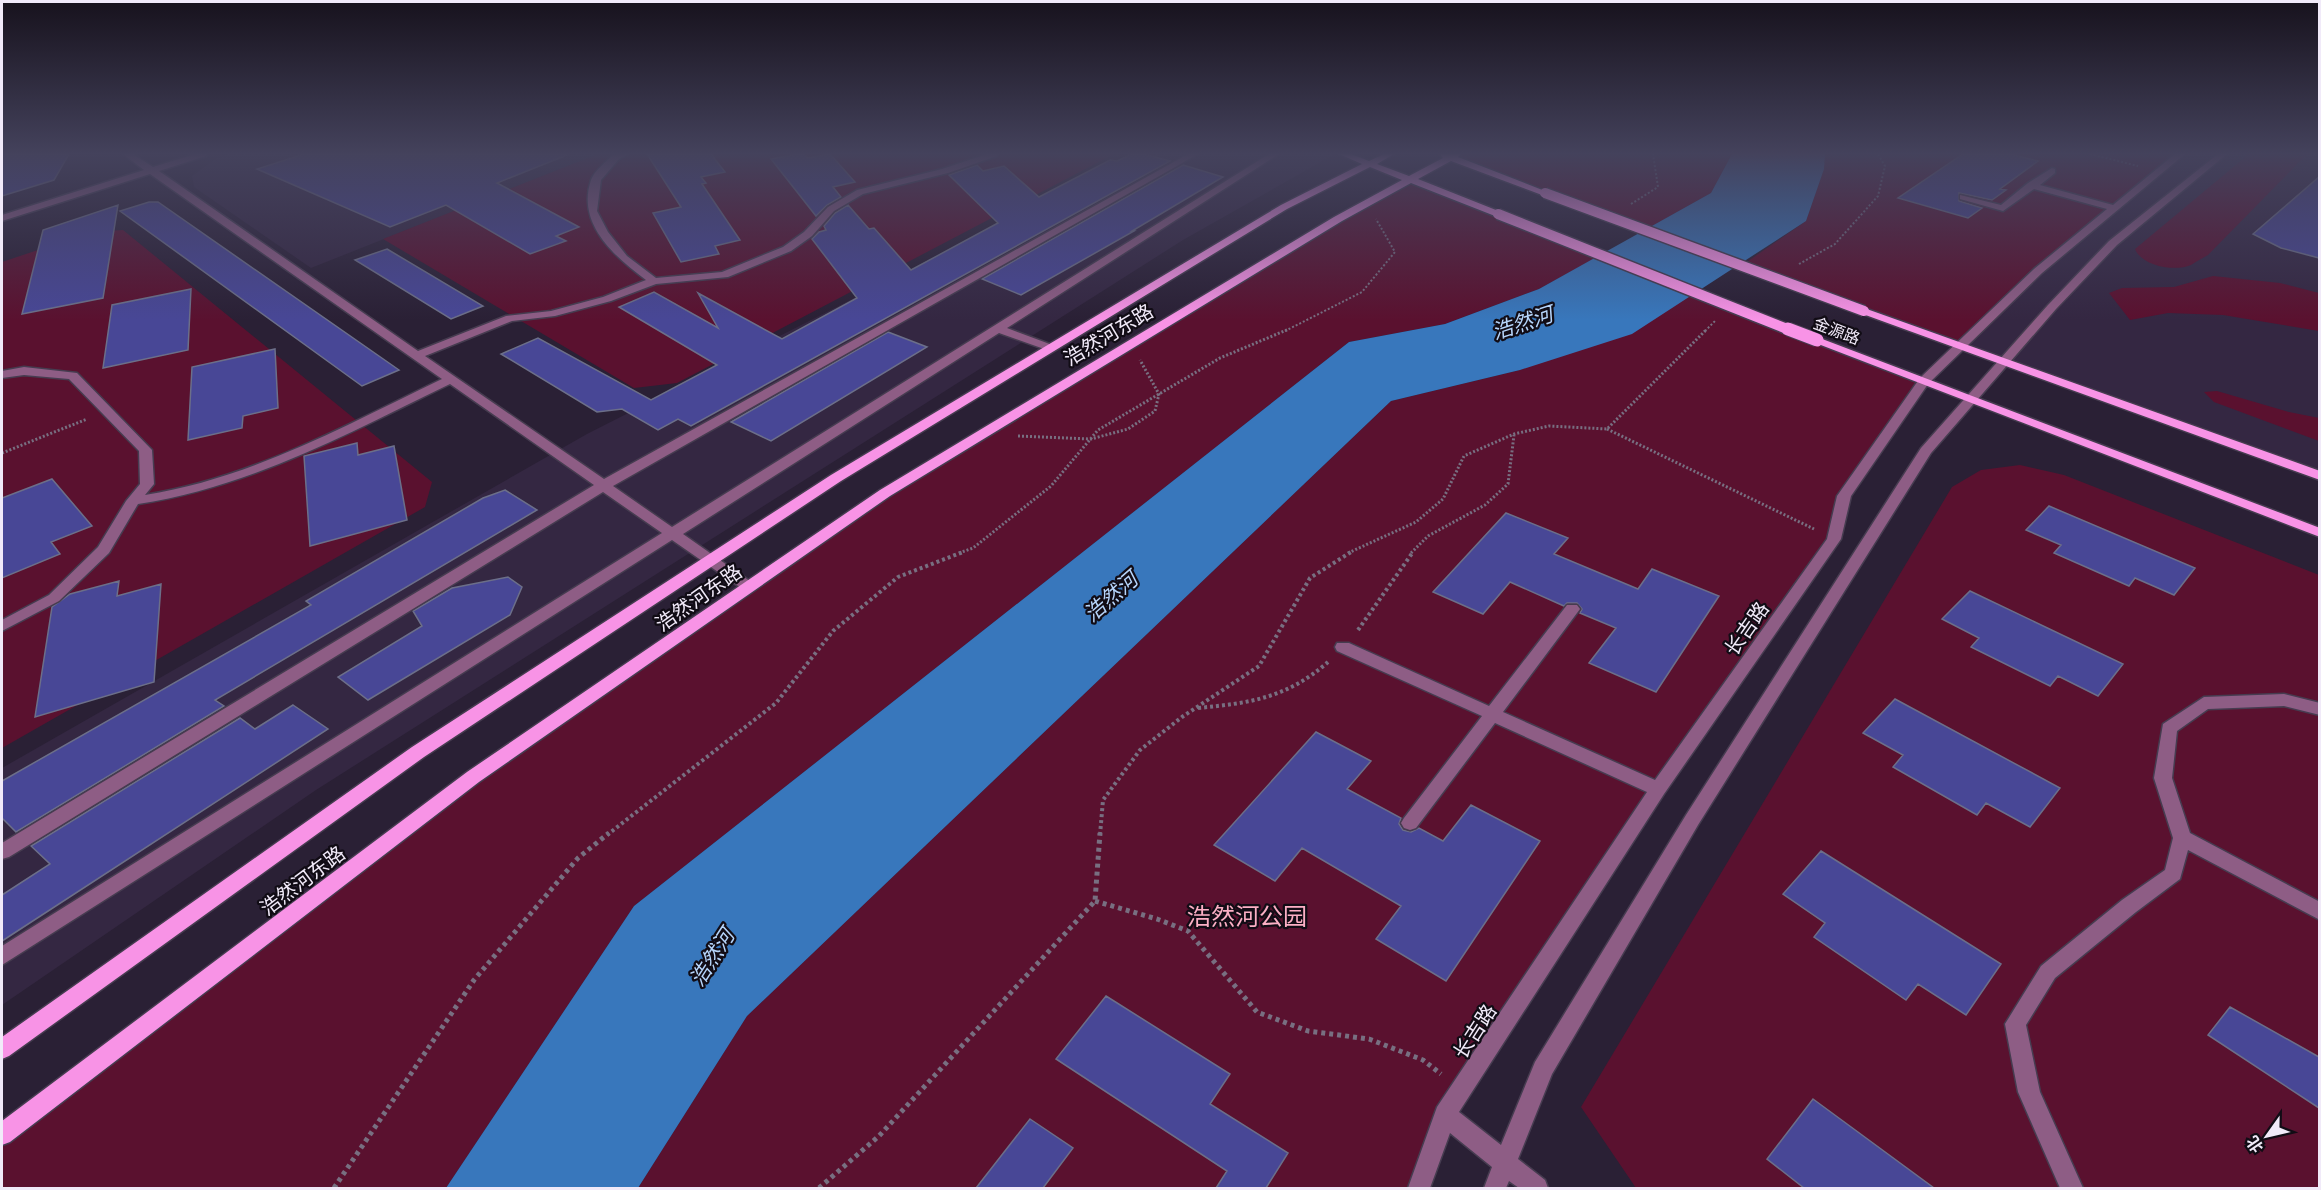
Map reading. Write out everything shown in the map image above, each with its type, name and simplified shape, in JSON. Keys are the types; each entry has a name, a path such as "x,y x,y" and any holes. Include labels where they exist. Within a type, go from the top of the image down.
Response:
{"main road":[{"name":"浩然河东路","path":"2,1049 418,752 710,560 836,478 1280,210"},
{"name":"浩然河东路","path":"2,1134 473,777 885,493 1356,210"},
{"name":"金源路","path":"1487,210 1729,307 2319,533"},
{"name":"金源路","path":"1589,210 2319,476"}],"street":[{"path":"2,219 31,210"},
{"path":"209,210 749,587"},
{"path":"592,210 603,233 623,258 654,281"},
{"path":"417,355 510,318 551,314 607,299 654,281 724,275 787,249 808,234 831,210"},
{"path":"2,852 604,485 1094,210"},
{"path":"2,956 1185,210"},
{"name":"长吉路","path":"1419,1188 1445,1115 1658,789 1834,538 1844,496 1924,381 2038,271 2112,210"},
{"path":"1495,1188 1543,1069 1692,820 1926,451 2052,307 2113,243 2154,210"},
{"path":"997,328 1051,348"},
{"path":"2,374 24,370 73,376 145,450 147,484 133,501 104,550 54,598 2,626"},
{"path":"133,501 171,497 250,474 452,379"},
{"path":"1410,823 1572,609"},
{"path":"1343,646 1658,789"},
{"path":"2071,1188 2029,1092 2015,1024 2048,972 2129,906 2173,874 2182,838 2163,778 2169,728 2204,703 2284,700 2319,709"},
{"path":"2182,838 2319,912"},
{"path":"1445,1115 1537,1188"}],"path":[{"path":"334,1188 474,980 578,858 776,703 833,631 898,577 973,548 1051,486 1098,430 1220,358 1303,323 1362,291 1395,252 1371,210"},
{"path":"1609,217 1621,210"},
{"path":"982,435 1091,439 1128,429 1155,411 1159,394 1132,344"},
{"path":"2,453 108,411"},
{"path":"1607,429 1834,538"},
{"path":"1196,708 1274,698 1312,678 1361,628 1406,559 1428,536 1485,505 1508,484 1514,435"},
{"path":"1095,901 1157,919 1188,931 1257,1012 1308,1031 1369,1039 1423,1060 1461,1090"}],"shaded area":[{"path":"227,210 458,210 311,268"},
{"path":"1028,210 1237,210 1183,240 316,790 2,1005 2,768 587,434"},
{"path":"2113,210 2319,210 2319,476 1960,346 2038,271"}],"green space":[{"path":"458,210 1008,210 677,383 634,388 383,239"},
{"path":"1359,210 1487,210 1601,255 1539,289 1445,324 1349,342 634,906 446,1188 2,1188 2,1134 473,777 885,493"},
{"path":"1590,210 1682,210 1645,230"},
{"path":"1810,210 2113,210 2038,271 1960,346 1741,266 1806,221"},
{"path":"2182,210 2253,210 2208,255 2191,265 2176,268 2159,266 2144,260 2135,249"},
{"path":"123,230 432,482 425,507 2,748 2,262 92,232"},
{"path":"2213,276 2280,283 2319,293 2319,331 2223,315 2168,313 2130,320 2109,293 2122,288 2174,287"},
{"name":"浩然河公园","path":"1695,293 1924,381 1844,496 1834,539 1445,1115 1419,1188 638,1188 747,1016 1391,401 1520,370"},
{"path":"2217,391 2289,412 2319,418 2319,441 2214,402 2204,392"},
{"path":"2020,465 2064,475 2319,575 2319,1188 1636,1188 1581,1107 1952,487 1981,470"}],"water":[{"name":"浩然河","path":"1681,210 1810,210 1806,221 1632,334 1520,370 1391,401 747,1016 638,1188 446,1188 634,906 1349,342 1445,324 1539,289"}],"building":[{"path":"104,210 117,210 103,298 22,314 43,230"},
{"path":"169,210 399,370 362,386 120,211"},
{"path":"350,210 434,210 390,227"},
{"path":"454,210 546,210 579,227 556,236 566,241 530,254"},
{"path":"669,210 719,210 740,240 715,246 719,254 681,262 653,213"},
{"path":"811,210 822,210 816,216"},
{"path":"841,210 852,210 869,229 874,228 911,270 998,223 984,210 1082,210 691,426 678,419 658,430 622,409 597,412 501,354 538,338 651,400 717,365 619,307 654,292 718,328 698,293 782,339 857,298 812,239 819,232 826,230 824,226"},
{"path":"1104,210 1168,210 1021,295 982,279"},
{"path":"1938,210 1980,210 1968,218"},
{"path":"2281,210 2319,210 2319,258 2281,248 2253,234"},
{"path":"387,249 483,306 451,319 355,260"},
{"path":"191,289 188,350 103,368 112,305"},
{"path":"888,332 927,347 771,441 731,422"},
{"path":"275,349 278,408 243,416 242,428 188,440 192,367"},
{"path":"357,443 358,455 394,446 407,520 310,546 304,456"},
{"path":"52,479 92,526 51,542 60,554 2,578 2,498"},
{"path":"505,490 537,510 215,700 224,706 16,832 2,818 2,781 311,605 306,601 483,498"},
{"path":"2049,506 2195,568 2174,595 2135,578 2129,586 2054,553 2061,545 2026,530"},
{"path":"1506,513 1568,538 1554,554 1638,589 1652,569 1719,596 1656,692 1589,663 1616,628 1580,613 1582,609 1577,603 1567,603 1564,606 1510,582 1483,614 1433,592"},
{"path":"508,577 522,587 510,615 368,700 338,677 422,626 413,611 452,588"},
{"path":"119,581 117,596 161,584 154,682 35,717 52,607 70,594"},
{"path":"1970,591 2123,664 2098,696 2058,676 2050,686 1971,647 1979,638 1942,619"},
{"path":"1895,699 2060,788 2030,827 1986,803 1977,815 1893,767 1903,755 1863,733"},
{"path":"293,705 328,729 2,941 2,895 50,864 31,846 240,718 255,729"},
{"path":"1316,732 1371,761 1347,789 1401,818 1399,824 1403,830 1411,832 1419,828 1443,841 1471,805 1540,841 1446,981 1376,939 1401,906 1302,848 1275,881 1214,845"},
{"path":"1821,851 2001,964 1966,1015 1918,984 1906,1000 1814,937 1825,923 1783,894"},
{"path":"1106,996 1230,1074 1210,1104 1288,1153 1266,1188 1216,1188 1227,1171 1056,1059"},
{"path":"2230,1007 2319,1057 2319,1108 2208,1035"},
{"path":"1813,1099 1934,1188 1804,1188 1767,1159"},
{"path":"1030,1119 1073,1148 1043,1188 976,1188"}]}
